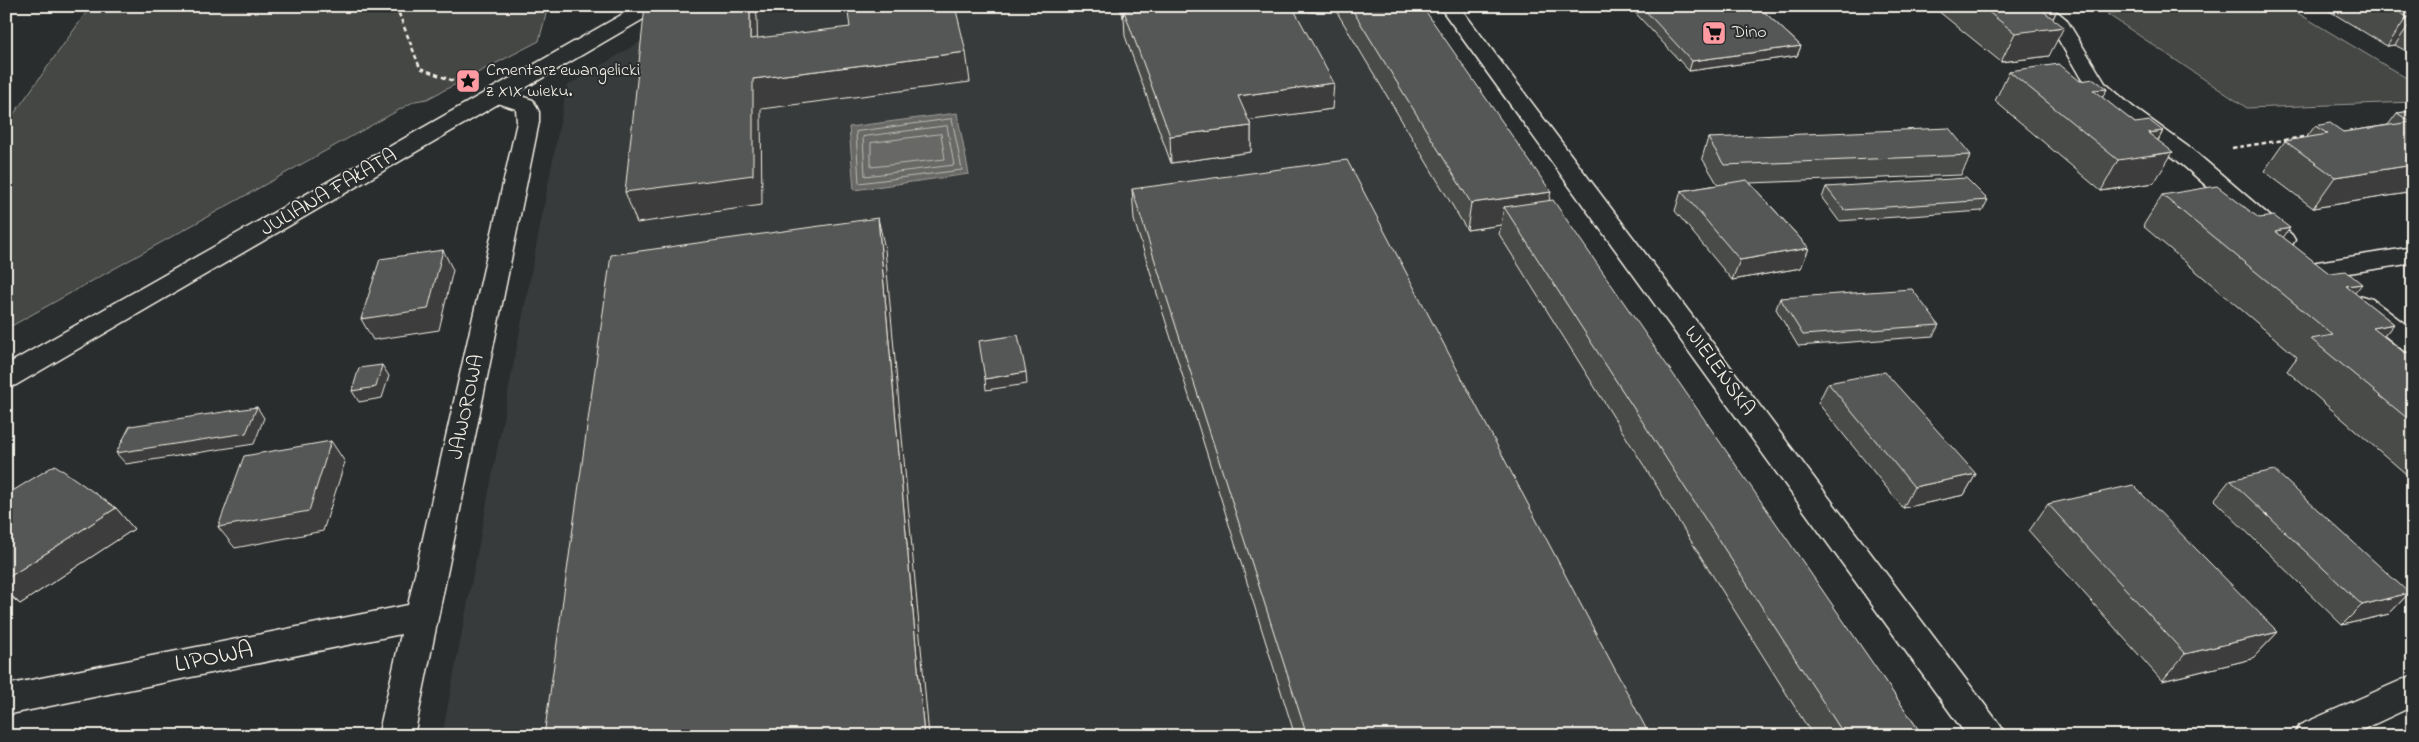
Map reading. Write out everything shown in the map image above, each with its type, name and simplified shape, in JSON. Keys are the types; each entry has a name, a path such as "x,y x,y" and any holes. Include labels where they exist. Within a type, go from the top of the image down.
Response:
{"street":[{"name":"JULIANA FAŁATA","path":"6,378 499,96 652,6"},
{"name":"WIELEŃSKA","path":"1449,6 1988,736"},
{"path":"2037,6 2059,23 2097,87 2125,112 2186,156 2317,270 2413,344"},
{"name":"JAWOROWA","path":"396,736 528,122 528,112 525,105 499,96"},
{"path":"2317,270 2413,255"},
{"name":"LIPOWA","path":"6,700 422,616"},
{"path":"2312,736 2413,690"}],"lane":[{"path":"1306,6 1314,6"}],"path":[{"path":"396,6 420,68 454,82"},
{"path":"2186,156 2311,136"}],"shaded area":[{"path":"91,6 548,6 539,41 427,99 415,101 6,329 6,125"},
{"path":"699,6 1342,6 1346,13 1404,6 1912,736 442,736 567,86"},
{"path":"2162,6 2286,6 2413,82 2413,102 2247,108 2107,14"}],"water":[{"path":"957,113 969,174 854,190 849,127"}],"building":[{"path":"645,6 750,6 750,39 850,27 847,6 955,6 966,52 753,79 753,175 625,192"},
{"path":"1161,6 1292,6 1334,83 1238,96 1251,126 1170,136 1124,11"},
{"path":"1350,6 1422,6 1551,192 1471,203"},
{"name":"Dino","path":"1641,6 1758,6 1801,46 1692,61"},
{"path":"1981,6 2053,6 2057,10 2043,11 2064,27 2015,33"},
{"path":"2389,6 2413,6 2413,16 2407,17"},
{"path":"2059,64 2080,81 2094,79 2107,89 2093,90 2135,123 2150,121 2163,131 2148,133 2173,152 2118,160 2009,71"},
{"path":"2412,111 2413,165 2335,177 2285,141 2328,134 2315,126 2330,123 2343,132 2411,122 2397,113"},
{"path":"1949,128 1971,155 1724,165 1708,138"},
{"path":"1347,160 1650,736 1307,736 1132,189"},
{"path":"1966,178 1988,200 1844,210 1826,187"},
{"path":"1747,180 1809,248 1740,260 1681,191"},
{"path":"2217,186 2259,218 2274,216 2290,228 2275,231 2329,273 2346,271 2362,284 2346,286 2394,324 2373,328 2405,353 2413,352 2413,423 2311,339 2333,335 2162,195"},
{"path":"1553,200 1923,736 1845,736 1504,207"},
{"path":"878,218 924,736 544,736 611,255"},
{"path":"443,250 428,309 361,319 380,259"},
{"path":"1912,289 1939,325 1803,335 1780,298"},
{"path":"1018,335 1026,372 985,379 979,341"},
{"path":"382,365 376,387 352,391 359,368"},
{"path":"1885,372 1976,474 1914,487 1828,383"},
{"path":"257,407 246,433 116,453 130,426"},
{"path":"331,441 309,511 218,527 244,456"},
{"path":"55,465 116,508 6,579 6,495"},
{"path":"2274,470 2409,593 2362,605 2230,480"},
{"path":"2133,485 2278,632 2185,654 2048,504"}],"place":[{"name":"Dino","path":"1714,33"},
{"name":"Cmentarz ewangelicki z XIX wieku.","path":"468,81"}]}
